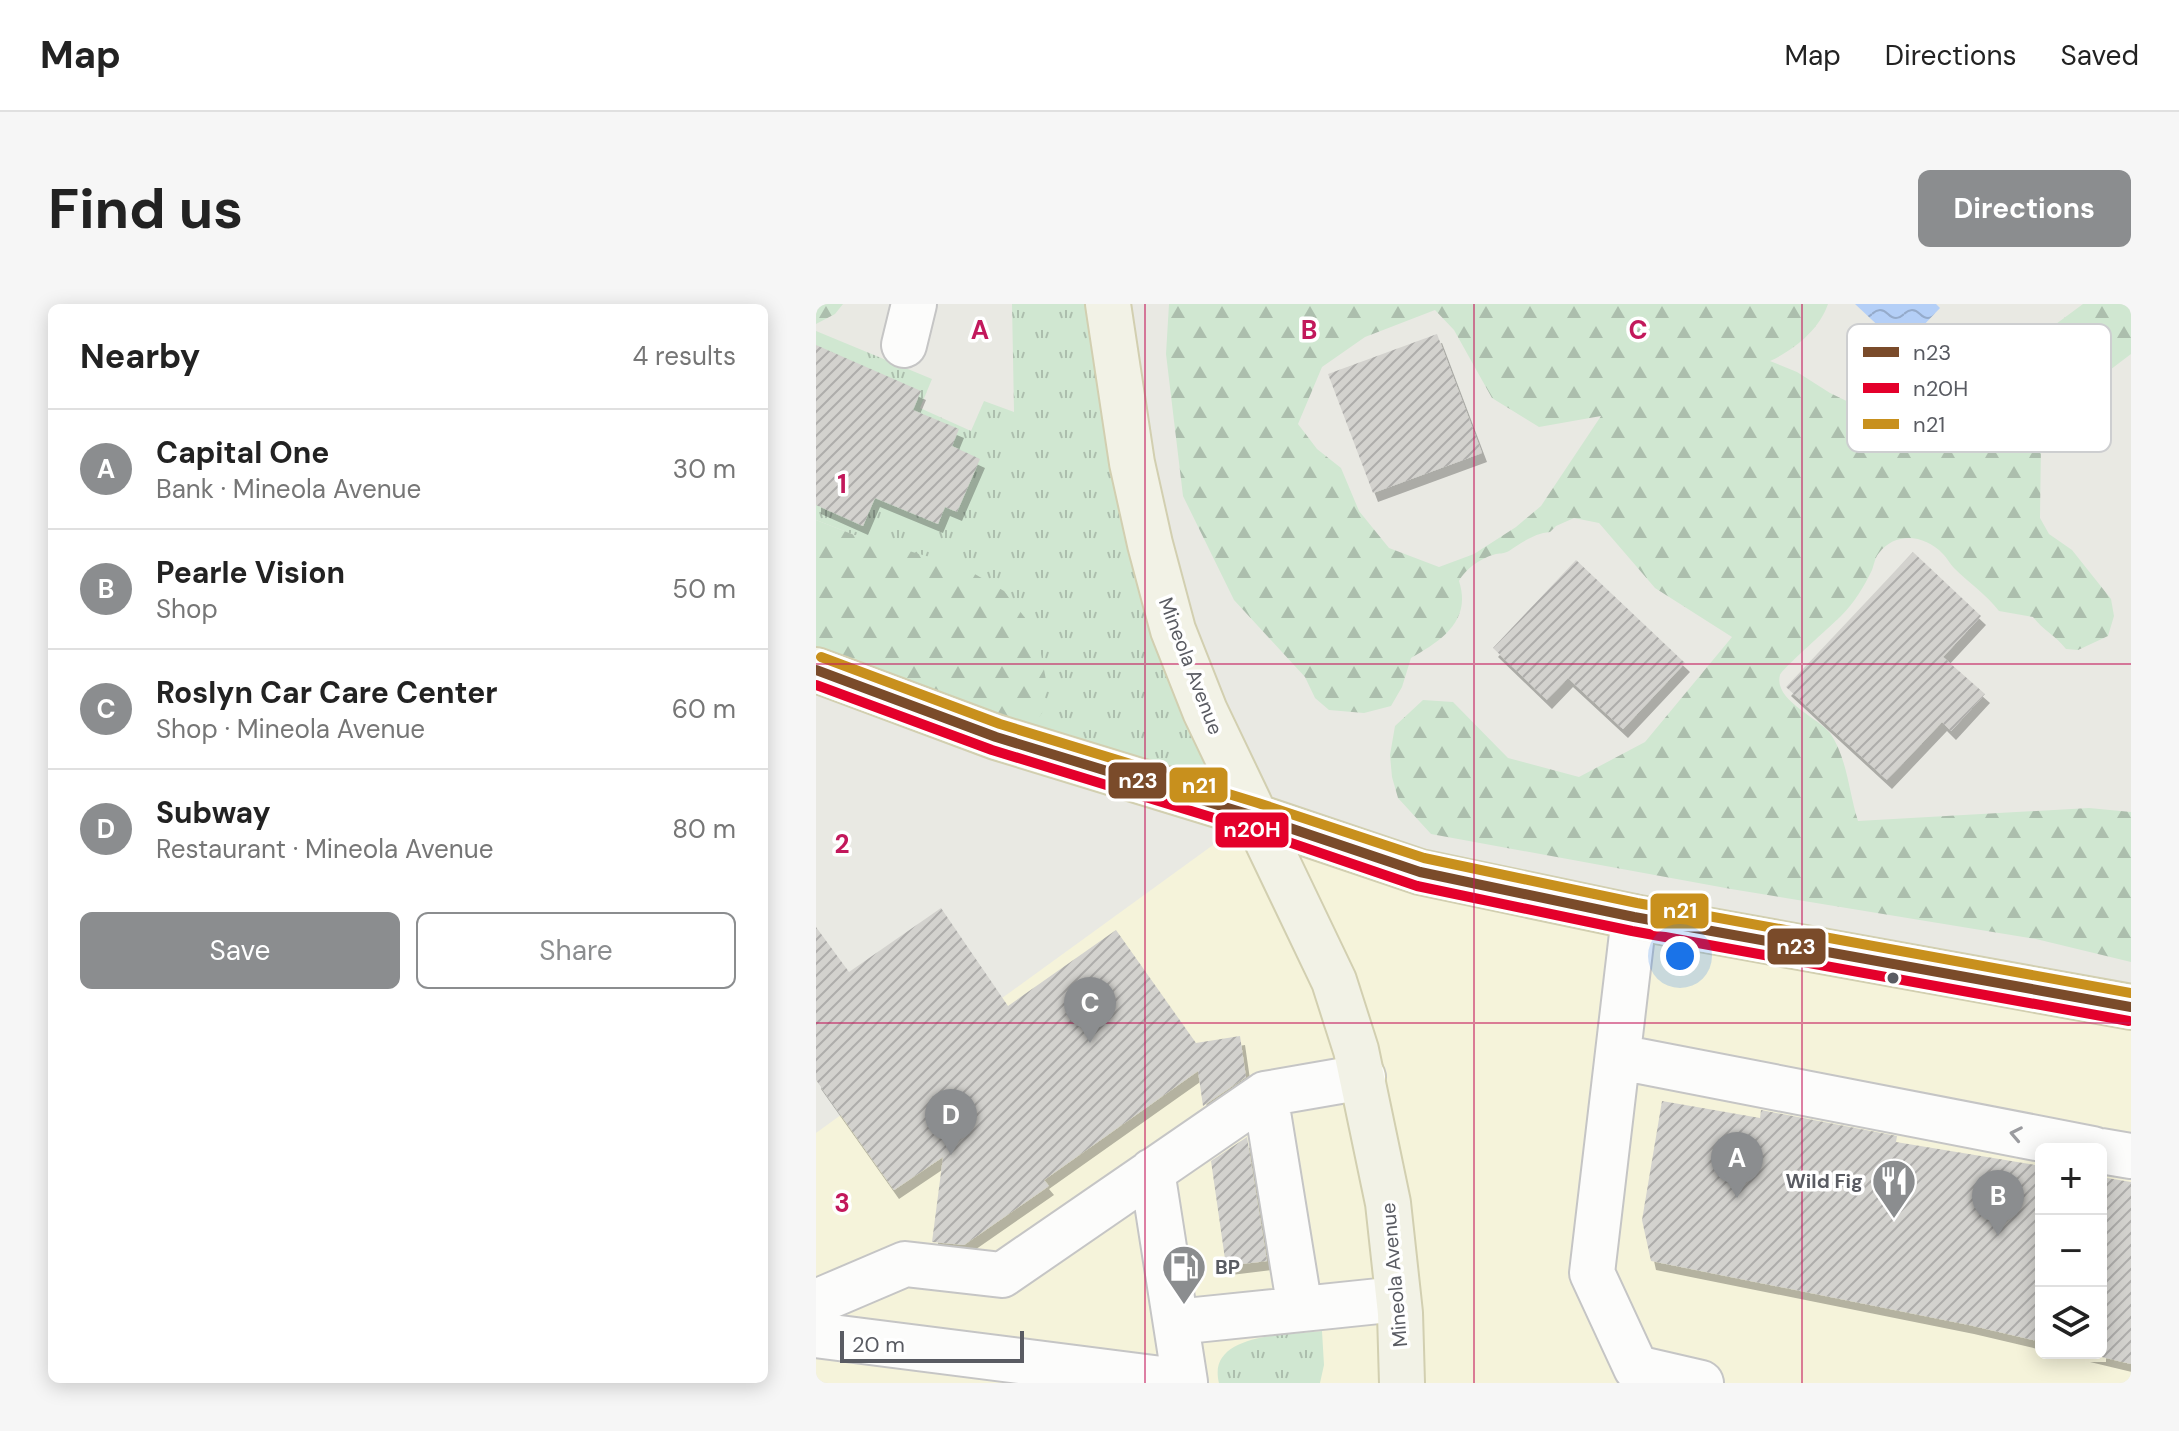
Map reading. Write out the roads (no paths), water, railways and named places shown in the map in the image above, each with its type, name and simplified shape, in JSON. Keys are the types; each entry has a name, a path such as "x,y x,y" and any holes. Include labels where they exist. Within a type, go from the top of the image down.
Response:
{"main road":[{"name":"Mineola Avenue","path":"1108,304 1132,463 1173,630 1205,711 1334,981 1363,1077 1387,1195 1398,1299 1402,1383"},
{"path":"816,670 996,737 1254,816 1420,872 1634,917 2131,1007"}],"lane":[{"path":"1634,917 1592,1273 1636,1368 1701,1383"},
{"path":"1619,1057 2062,1143"},
{"path":"816,1302 905,1264 1002,1275 1265,1094 1363,1077"},
{"path":"1265,1094 1300,1309"},
{"path":"2107,1152 2131,1156"},
{"path":"816,1335 1185,1383 1152,1171"},
{"path":"1176,1322 1398,1299"}],"water":[{"path":"1855,304 1936,304 1940,308 1925,324 1876,324"}],"place":[{"name":"Roslyn Car Care Center","path":"1090,1043"},
{"name":"Subway","path":"951,1155"},
{"name":"Capital One","path":"1737,1198"},
{"name":"Wild Fig","path":"1894,1220"},
{"name":"Pearle Vision","path":"1998,1236"},
{"name":"BP","path":"1184,1306"}]}
